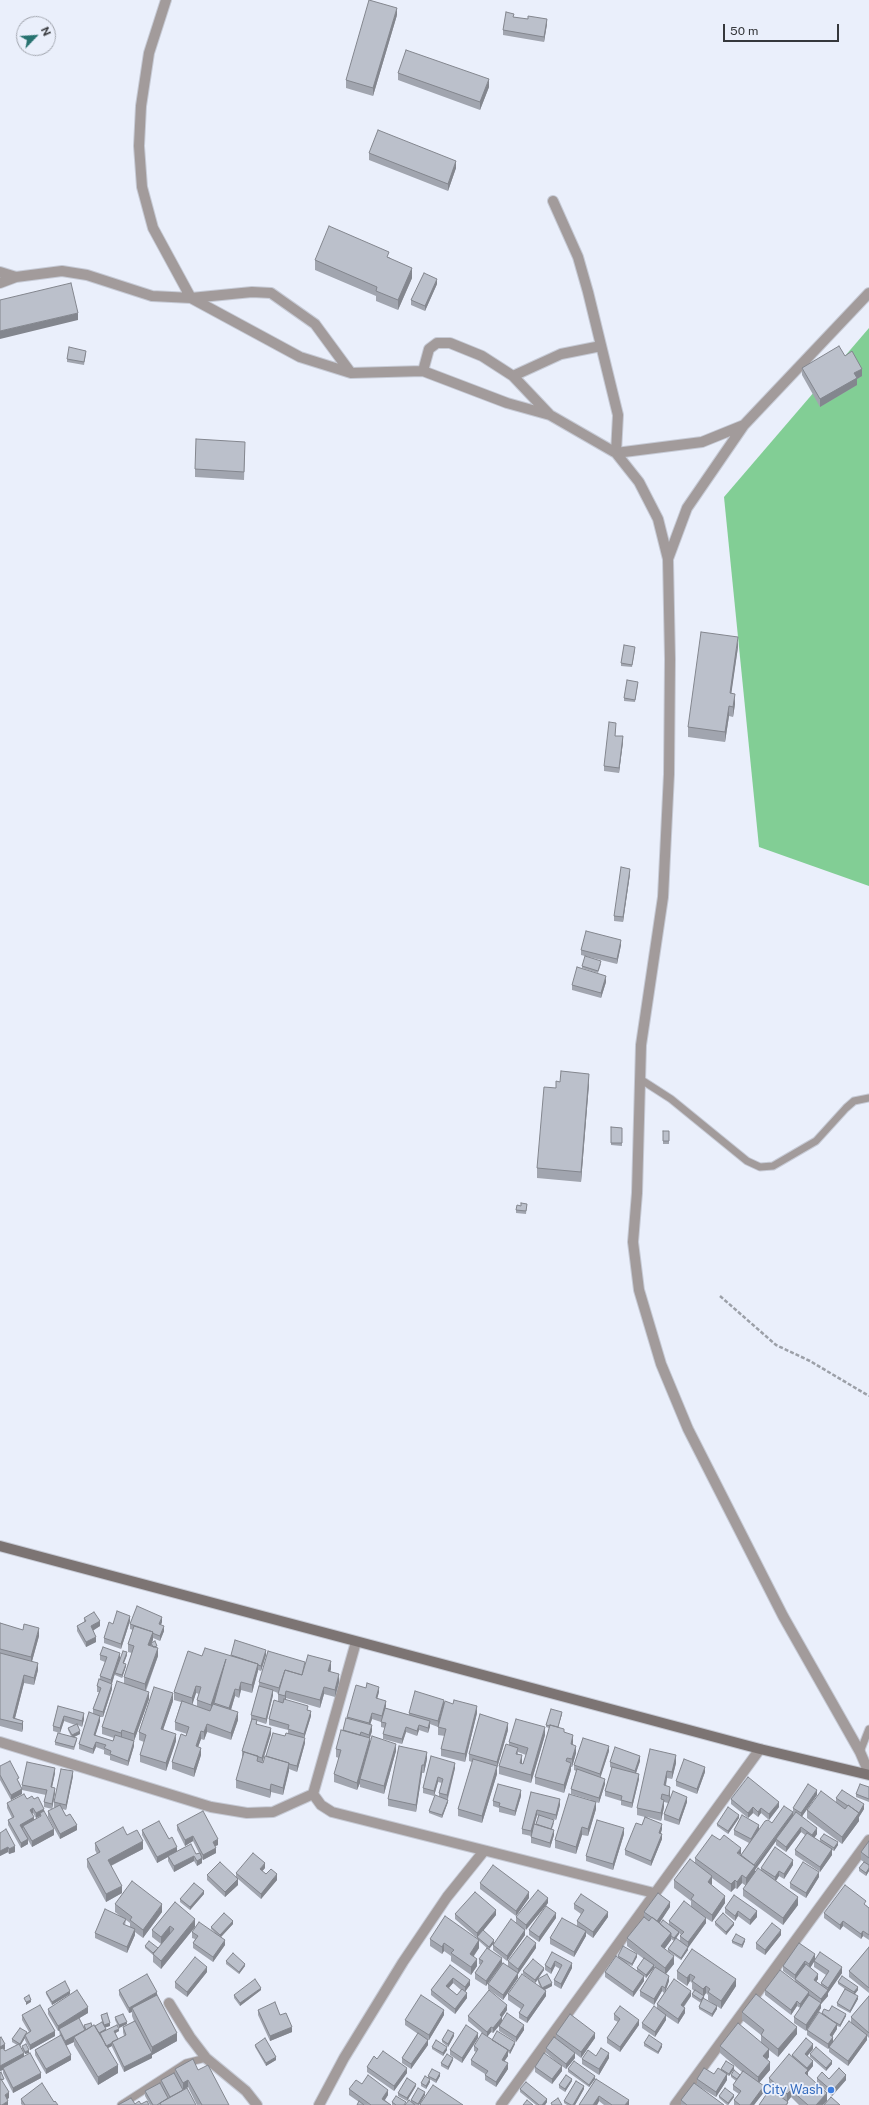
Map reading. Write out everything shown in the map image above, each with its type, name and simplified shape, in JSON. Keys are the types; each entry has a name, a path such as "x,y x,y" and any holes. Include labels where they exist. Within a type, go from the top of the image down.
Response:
{"main road":[{"path":"0,1546 760,1749 869,1774"}],"street":[{"path":"166,0 149,54 141,106 139,146 142,187 153,228 191,298 300,357 350,373 423,371 507,403 550,415 616,453 639,482 658,519 668,559 670,659 669,774 663,897 641,1045 637,1192 633,1242 639,1290 661,1364 688,1429 776,1603 860,1752 869,1774"},
{"path":"553,201 578,257 601,346 618,415 616,453"},
{"path":"0,284 16,277 62,270 88,275 152,296 191,298 252,292 271,293 315,324 350,373"},
{"path":"0,272 16,277"},
{"path":"668,559 687,508 744,425 869,293"},
{"path":"423,371 429,349 437,343 450,343 482,356 513,376 550,415"},
{"path":"513,376 561,354 601,346"},
{"path":"616,453 702,442 744,425"},
{"path":"0,1742 211,1807 247,1813 273,1812 312,1794 356,1642"},
{"path":"501,2105 760,1749"},
{"path":"312,1794 321,1804 332,1812 654,1893"},
{"path":"675,2105 869,1840"},
{"path":"319,2105 344,2058 403,1962 447,1897 484,1851"},
{"path":"169,2003 190,2037 206,2058 246,2092 257,2105"}],"lane":[{"path":"640,1080 671,1099 747,1161 760,1167 773,1166 816,1141 854,1101 869,1098"},
{"path":"860,1752 869,1729"},
{"path":"121,2105 186,2064 206,2058"}],"path":[{"path":"720,1296 776,1345 810,1361 869,1396"}],"green space":[{"path":"869,328 869,886 759,847 724,497"}],"building":[{"path":"369,0 397,8 373,88 346,80"},
{"path":"506,12 514,14 513,17 528,19 528,16 547,19 544,37 503,30"},
{"path":"406,50 489,79 480,102 398,73"},
{"path":"378,130 456,161 448,184 369,153"},
{"path":"329,226 389,252 387,257 412,268 398,300 376,291 377,287 315,260"},
{"path":"424,273 437,279 425,306 411,300"},
{"path":"71,283 78,313 0,331 0,300"},
{"path":"839,346 845,356 852,351 862,369 854,373 857,378 820,399 802,368"},
{"path":"69,347 86,351 84,362 67,359"},
{"path":"196,439 245,442 244,472 195,469"},
{"path":"701,632 738,637 730,693 735,694 733,707 729,706 725,732 688,727"},
{"path":"624,645 635,647 632,665 621,663"},
{"path":"627,680 638,682 635,700 624,698"},
{"path":"609,722 616,723 615,736 623,736 619,768 604,766"},
{"path":"621,867 630,869 623,917 614,916"},
{"path":"586,931 621,940 617,959 581,950"},
{"path":"585,956 601,961 598,971 582,966"},
{"path":"577,967 606,976 601,993 572,985"},
{"path":"561,1071 589,1074 581,1172 537,1168 544,1087 556,1088 556,1081 560,1082"},
{"path":"611,1127 622,1128 622,1143 611,1143"},
{"path":"663,1131 669,1131 669,1141 663,1141"},
{"path":"521,1203 527,1204 526,1211 516,1210 517,1205 521,1206"},
{"path":"137,1606 162,1617 159,1624 164,1626 160,1636 130,1624"},
{"path":"117,1611 130,1616 121,1644 104,1638 109,1622 113,1624"},
{"path":"94,1612 100,1621 91,1626 96,1637 86,1642 77,1626 86,1621 84,1618"},
{"path":"0,1623 23,1630 24,1624 39,1628 31,1657 0,1649"},
{"path":"134,1626 153,1632 148,1645 158,1648 145,1684 124,1677 134,1646 128,1644"},
{"path":"235,1640 266,1650 261,1666 231,1655"},
{"path":"155,1641 157,1646 153,1647 151,1643"},
{"path":"103,1647 120,1653 111,1680 100,1676 107,1657 100,1655"},
{"path":"205,1648 258,1664 252,1685 241,1682 239,1690 235,1689 229,1708 214,1703 226,1659 211,1705 197,1700 201,1687 196,1686 192,1698 174,1692 188,1651 202,1656"},
{"path":"123,1651 127,1652 123,1663 126,1664 122,1675 115,1673"},
{"path":"268,1651 305,1662 302,1675 285,1670 279,1688 259,1682"},
{"path":"0,1653 38,1663 34,1678 24,1675 13,1718 23,1721 22,1724 0,1719"},
{"path":"308,1655 331,1661 328,1671 339,1674 335,1690 324,1687 320,1700 286,1691 285,1696 278,1694 285,1670 302,1675"},
{"path":"99,1679 112,1684 103,1712 93,1709 101,1688 97,1686"},
{"path":"117,1681 149,1692 134,1734 122,1730 121,1733 102,1727"},
{"path":"367,1683 379,1687 376,1698 386,1701 382,1716 372,1713 369,1723 347,1717 356,1685 366,1688"},
{"path":"259,1686 273,1690 266,1719 251,1715"},
{"path":"154,1687 173,1693 161,1729 176,1734 166,1763 140,1755 146,1735 139,1732"},
{"path":"415,1691 444,1700 438,1721 409,1713"},
{"path":"284,1699 308,1706 307,1710 311,1711 304,1734 288,1729 289,1725 269,1719 274,1700 283,1703"},
{"path":"454,1700 477,1706 465,1754 441,1749 446,1729 438,1727 445,1701 453,1704"},
{"path":"182,1701 210,1711 213,1704 238,1712 231,1733 207,1724 204,1732 201,1731 196,1746 201,1748 194,1769 172,1762 181,1734 186,1736 189,1727 175,1722"},
{"path":"58,1706 84,1713 82,1721 64,1716 60,1728 53,1726"},
{"path":"385,1708 430,1721 428,1728 419,1725 417,1731 406,1727 402,1739 383,1734 386,1723 381,1722"},
{"path":"551,1709 562,1712 558,1727 546,1725"},
{"path":"89,1712 100,1716 94,1735 113,1741 115,1735 134,1741 128,1761 110,1754 111,1751 104,1748 106,1745 96,1742 93,1749 79,1744"},
{"path":"480,1714 508,1723 497,1762 469,1754"},
{"path":"346,1718 372,1725 369,1735 361,1732 360,1735 343,1730"},
{"path":"252,1719 257,1720 256,1724 271,1728 262,1758 242,1751"},
{"path":"516,1719 545,1727 531,1775 499,1766 506,1744 518,1748 516,1754 522,1755 520,1763 523,1764 528,1748 509,1742"},
{"path":"77,1724 80,1731 72,1735 68,1728"},
{"path":"550,1725 564,1729 564,1732 573,1735 571,1744 576,1746 572,1759 567,1758 566,1761 571,1763 564,1785 535,1777"},
{"path":"341,1730 370,1738 357,1783 334,1774 341,1750 336,1749"},
{"path":"58,1733 77,1738 74,1747 55,1742"},
{"path":"273,1733 285,1736 286,1733 305,1738 297,1766 266,1756"},
{"path":"372,1736 396,1744 384,1786 360,1779"},
{"path":"583,1738 609,1746 600,1774 574,1765"},
{"path":"399,1746 427,1752 424,1765 422,1765 416,1805 388,1799"},
{"path":"615,1747 640,1756 635,1771 610,1762"},
{"path":"650,1749 676,1755 672,1772 667,1771 664,1785 670,1787 669,1796 662,1794 661,1799 664,1800 661,1813 637,1808"},
{"path":"244,1752 258,1756 257,1761 263,1763 265,1756 289,1763 283,1788 271,1784 270,1790 236,1780"},
{"path":"431,1756 455,1763 447,1795 439,1793 443,1779 438,1777 434,1791 423,1788"},
{"path":"473,1759 497,1766 482,1816 458,1809"},
{"path":"684,1759 705,1767 697,1789 676,1781"},
{"path":"10,1761 19,1778 17,1779 22,1789 11,1795 0,1775 0,1766"},
{"path":"27,1762 55,1768 51,1787 55,1788 52,1804 44,1802 47,1790 22,1785"},
{"path":"612,1767 639,1774 632,1803 621,1800 622,1796 605,1791"},
{"path":"61,1769 73,1771 66,1805 54,1802"},
{"path":"577,1769 605,1779 599,1798 571,1789"},
{"path":"748,1777 779,1802 769,1814 761,1808 758,1812 753,1807 748,1813 731,1799"},
{"path":"498,1784 521,1790 515,1811 499,1806 500,1803 493,1801"},
{"path":"808,1784 817,1790 801,1813 793,1808"},
{"path":"860,1784 869,1787 869,1799 856,1794"},
{"path":"842,1790 864,1804 859,1813 836,1798"},
{"path":"673,1791 687,1797 679,1820 664,1814"},
{"path":"821,1791 845,1809 848,1805 859,1813 842,1837 807,1810"},
{"path":"531,1792 560,1799 556,1815 537,1810 531,1831 522,1829"},
{"path":"24,1794 27,1799 32,1796 34,1799 38,1797 44,1809 36,1813 33,1808 30,1810 34,1817 20,1825 28,1839 21,1843 8,1820 14,1817 7,1803"},
{"path":"569,1794 596,1802 588,1829 582,1827 576,1847 555,1840"},
{"path":"435,1795 448,1800 442,1815 429,1811"},
{"path":"60,1805 66,1816 70,1814 77,1825 60,1834 48,1811"},
{"path":"784,1806 793,1812 754,1865 741,1855 765,1821 768,1820 772,1823"},
{"path":"728,1807 739,1815 728,1831 717,1824"},
{"path":"44,1811 54,1829 32,1841 23,1826 41,1816 40,1813"},
{"path":"203,1811 218,1839 213,1842 216,1848 203,1855 193,1836 185,1840 177,1825"},
{"path":"796,1812 817,1828 812,1835 801,1827 786,1847 776,1839"},
{"path":"539,1815 554,1820 551,1829 536,1824"},
{"path":"742,1815 759,1825 751,1839 734,1830"},
{"path":"645,1817 662,1824 659,1833 662,1834 651,1861 625,1850 636,1823 642,1825"},
{"path":"597,1820 624,1828 613,1864 586,1856"},
{"path":"159,1821 169,1839 172,1837 177,1847 157,1857 142,1830"},
{"path":"534,1824 554,1830 550,1843 531,1837"},
{"path":"123,1827 127,1835 137,1830 143,1841 108,1860 122,1886 106,1894 87,1859 100,1852 95,1843"},
{"path":"6,1829 15,1846 9,1849 8,1847 0,1851 0,1833"},
{"path":"807,1833 832,1849 820,1867 795,1850"},
{"path":"824,1834 838,1842 834,1848 820,1839"},
{"path":"712,1835 720,1840 724,1835 741,1848 737,1853 755,1866 746,1878 742,1875 737,1882 735,1880 731,1884 695,1858"},
{"path":"869,1841 869,1858 861,1852"},
{"path":"191,1844 196,1854 200,1853 202,1858 197,1861 194,1856 174,1866 168,1856"},
{"path":"775,1847 793,1860 784,1874 779,1871 775,1877 761,1868"},
{"path":"253,1853 265,1863 260,1869 266,1874 271,1869 277,1874 261,1894 236,1873"},
{"path":"690,1859 712,1876 708,1882 725,1896 712,1915 691,1899 694,1895 674,1880"},
{"path":"220,1862 238,1879 225,1892 207,1875"},
{"path":"803,1862 819,1872 806,1893 790,1883"},
{"path":"864,1862 869,1865 866,1873 859,1868"},
{"path":"493,1865 529,1892 516,1911 480,1883"},
{"path":"758,1868 798,1897 783,1918 743,1889"},
{"path":"132,1881 162,1904 143,1930 130,1920 132,1917 115,1904"},
{"path":"194,1883 204,1891 190,1907 180,1899"},
{"path":"845,1885 866,1901 864,1904 869,1908 869,1935 863,1931 861,1934 843,1921 840,1925 824,1913"},
{"path":"538,1890 548,1898 526,1925 516,1917"},
{"path":"475,1892 496,1910 477,1933 455,1914"},
{"path":"658,1893 670,1902 657,1921 644,1912"},
{"path":"581,1894 608,1912 593,1932 577,1921 584,1910 574,1904"},
{"path":"734,1895 757,1911 750,1920 738,1911 735,1916 725,1908"},
{"path":"684,1901 706,1918 688,1942 680,1936 684,1932 669,1921"},
{"path":"175,1902 195,1919 161,1961 153,1954 174,1929 170,1926 161,1937 152,1930"},
{"path":"546,1906 556,1913 539,1937 529,1930"},
{"path":"105,1909 126,1919 123,1924 135,1929 127,1947 95,1933"},
{"path":"224,1913 233,1921 220,1935 211,1927"},
{"path":"723,1913 734,1923 726,1932 715,1922"},
{"path":"445,1916 479,1940 470,1954 477,1959 471,1967 451,1953 454,1950 444,1943 442,1947 430,1939"},
{"path":"644,1917 649,1921 652,1917 671,1933 661,1946 674,1956 665,1968 627,1938"},
{"path":"562,1918 586,1931 574,1952 550,1938"},
{"path":"511,1919 525,1930 507,1956 493,1945"},
{"path":"663,1920 679,1932 674,1938 671,1936 671,1933 660,1924"},
{"path":"199,1922 225,1940 213,1957 193,1943 198,1936 192,1932"},
{"path":"772,1923 781,1930 765,1950 756,1943"},
{"path":"483,1930 494,1940 489,1947 477,1937"},
{"path":"736,1934 745,1939 742,1945 732,1941"},
{"path":"527,1936 536,1943 518,1969 508,1961"},
{"path":"676,1938 688,1947 681,1958 668,1949"},
{"path":"149,1941 158,1948 153,1953 145,1946"},
{"path":"799,1943 815,1954 809,1964 805,1961 795,1975 783,1966"},
{"path":"623,1946 637,1954 632,1964 618,1956"},
{"path":"869,1947 869,1988 849,1971"},
{"path":"487,1948 502,1958 486,1981 475,1973 483,1961 479,1959"},
{"path":"692,1949 736,1979 721,2001 708,1992 710,1989 706,1986 703,1989 692,1981 695,1977 690,1974 687,1978 677,1971"},
{"path":"552,1952 572,1963 561,1984 554,1980 562,1965 555,1961 551,1969 545,1965"},
{"path":"820,1952 842,1967 828,1988 821,1983 829,1971 814,1961"},
{"path":"233,1953 245,1964 239,1972 226,1961"},
{"path":"616,1956 644,1976 633,1992 605,1972"},
{"path":"195,1957 207,1967 187,1992 175,1982"},
{"path":"644,1958 654,1965 646,1975 637,1968"},
{"path":"533,1959 544,1968 535,1980 523,1971"},
{"path":"503,1963 518,1973 503,1995 488,1984"},
{"path":"806,1964 818,1974 814,1980 828,1990 821,1999 795,1979"},
{"path":"450,1965 470,1980 465,1987 453,1978 446,1986 457,1995 462,1989 467,1993 455,2009 431,1990"},
{"path":"655,1967 669,1976 665,1988 662,1986 654,1999 640,1991"},
{"path":"780,1970 809,1992 800,2004 797,2001 791,2010 765,1990"},
{"path":"147,1974 157,1992 129,2008 119,1990"},
{"path":"522,1974 546,1991 527,2018 519,2013 524,2005 508,1994"},
{"path":"547,1974 552,1983 542,1988 538,1979"},
{"path":"842,1976 858,1987 854,1992 838,1982"},
{"path":"255,1979 261,1988 240,2003 234,1995"},
{"path":"674,1979 691,1991 681,2005 685,2008 678,2019 657,2004"},
{"path":"65,1981 70,1991 52,2002 46,1992"},
{"path":"845,1989 858,1996 850,2011 837,2003"},
{"path":"77,1990 88,2007 58,2026 48,2009"},
{"path":"489,1990 507,2005 500,2015 502,2017 493,2028 491,2027 487,2032 468,2016"},
{"path":"695,1990 704,1996 701,2000 692,1994"},
{"path":"756,1994 797,2027 778,2049 761,2035 764,2030 742,2012"},
{"path":"29,1995 31,2000 26,2002 24,1998"},
{"path":"157,1995 177,2033 152,2047 132,2008"},
{"path":"421,1995 444,2010 429,2035 405,2020"},
{"path":"809,1995 821,2003 806,2025 794,2017"},
{"path":"869,1996 869,2033 851,2017"},
{"path":"703,1998 717,2006 712,2014 699,2007"},
{"path":"275,2002 280,2015 286,2013 292,2027 270,2036 258,2010"},
{"path":"40,2005 55,2031 30,2045 25,2035 31,2031 22,2015"},
{"path":"620,2006 639,2020 620,2047 607,2038 620,2019 614,2014"},
{"path":"654,2006 666,2015 655,2032 642,2023"},
{"path":"832,2006 846,2014 840,2025 822,2013 824,2009 829,2011"},
{"path":"819,2012 837,2024 830,2035 833,2037 828,2044 807,2030"},
{"path":"107,2013 110,2023 104,2025 101,2015"},
{"path":"507,2013 524,2025 516,2037 499,2026"},
{"path":"123,2014 127,2022 119,2025 115,2017"},
{"path":"570,2014 595,2033 581,2052 556,2034"},
{"path":"79,2018 85,2030 65,2041 59,2029"},
{"path":"135,2021 152,2053 124,2067 112,2042 126,2035 123,2027"},
{"path":"849,2021 867,2035 848,2061 829,2047"},
{"path":"102,2022 106,2029 99,2033 95,2026"},
{"path":"91,2023 92,2026 86,2030 84,2025"},
{"path":"738,2023 769,2049 763,2056 770,2062 758,2077 720,2046"},
{"path":"94,2025 118,2065 98,2077 74,2037"},
{"path":"117,2025 119,2029 114,2031 118,2039 106,2046 100,2033"},
{"path":"466,2025 478,2033 462,2058 450,2050"},
{"path":"20,2028 27,2032 20,2044 12,2039"},
{"path":"448,2030 454,2033 448,2044 442,2040"},
{"path":"497,2031 515,2042 510,2051 492,2040"},
{"path":"418,2033 428,2040 411,2064 402,2058"},
{"path":"482,2033 508,2050 502,2060 508,2063 496,2082 485,2075 488,2071 471,2060 478,2049 474,2046"},
{"path":"61,2035 71,2055 46,2069 35,2050"},
{"path":"649,2035 662,2044 658,2052 644,2043"},
{"path":"1,2037 5,2044 0,2047 0,2038"},
{"path":"554,2037 575,2053 566,2064 546,2048"},
{"path":"265,2038 276,2057 266,2063 255,2045"},
{"path":"806,2038 813,2044 805,2054 813,2061 807,2068 792,2055"},
{"path":"436,2040 447,2047 443,2053 432,2047"},
{"path":"19,2044 24,2053 0,2066 0,2049 3,2048 5,2051"},
{"path":"26,2044 29,2050 25,2052 22,2046"},
{"path":"816,2047 832,2061 826,2068 810,2054"},
{"path":"601,2048 609,2053 599,2069 582,2059 588,2050 596,2056"},
{"path":"383,2051 407,2068 394,2086 367,2067 374,2056 377,2059"},
{"path":"30,2053 41,2073 13,2088 3,2068"},
{"path":"544,2053 562,2066 552,2079 535,2067"},
{"path":"447,2054 453,2058 448,2067 441,2063"},
{"path":"789,2054 808,2070 805,2073 827,2093 816,2105 808,2105 791,2090 787,2094 769,2078"},
{"path":"193,2059 198,2070 208,2065 229,2105 202,2105 188,2080 183,2083 175,2069"},
{"path":"574,2061 595,2076 589,2085 568,2069"},
{"path":"726,2061 734,2066 729,2074 721,2069"},
{"path":"704,2068 714,2074 718,2068 727,2074 716,2092 697,2079"},
{"path":"839,2068 846,2075 832,2091 817,2078 822,2072 829,2079"},
{"path":"432,2069 440,2073 436,2080 428,2076"},
{"path":"734,2070 740,2075 737,2079 731,2075"},
{"path":"743,2071 764,2086 750,2105 740,2105 734,2100 741,2091 733,2085"},
{"path":"1,2072 4,2079 0,2080 0,2073"},
{"path":"174,2073 183,2090 170,2097 161,2080"},
{"path":"368,2075 388,2090 382,2099 391,2105 371,2105 349,2089 356,2080 362,2084"},
{"path":"566,2075 572,2079 565,2089 559,2085"},
{"path":"425,2076 430,2079 426,2086 421,2083"},
{"path":"407,2078 416,2084 407,2098 398,2093"},
{"path":"1,2079 9,2092 5,2095 8,2101 0,2105 0,2080"},
{"path":"596,2079 629,2100 625,2105 612,2105 599,2096 593,2105 579,2105"},
{"path":"576,2081 584,2086 573,2105 571,2105 564,2101"},
{"path":"526,2082 547,2099 542,2105 539,2105 520,2089"},
{"path":"42,2083 54,2102 55,2101 58,2105 25,2105 21,2099"},
{"path":"160,2083 168,2098 157,2105 153,2105 145,2091"},
{"path":"694,2083 724,2105 687,2105 681,2100"},
{"path":"433,2085 463,2105 421,2105 420,2104"},
{"path":"187,2088 196,2105 161,2105 160,2103"},
{"path":"418,2088 425,2092 418,2104 411,2100"},
{"path":"725,2088 734,2095 728,2103 719,2096"},
{"path":"770,2089 788,2102 786,2105 759,2105"},
{"path":"396,2096 406,2102 404,2105 396,2105 392,2102"},
{"path":"831,2097 840,2105 824,2105"},
{"path":"131,2098 135,2104 139,2101 141,2104 147,2101 149,2105 118,2105"},
{"path":"558,2098 562,2105 552,2105 551,2103"},
{"path":"409,2100 415,2105 405,2105"},
{"path":"527,2100 533,2105 523,2105"},
{"path":"359,2101 364,2105 357,2105"}],"place":[{"name":"City Wash","path":"831,2090"}]}
